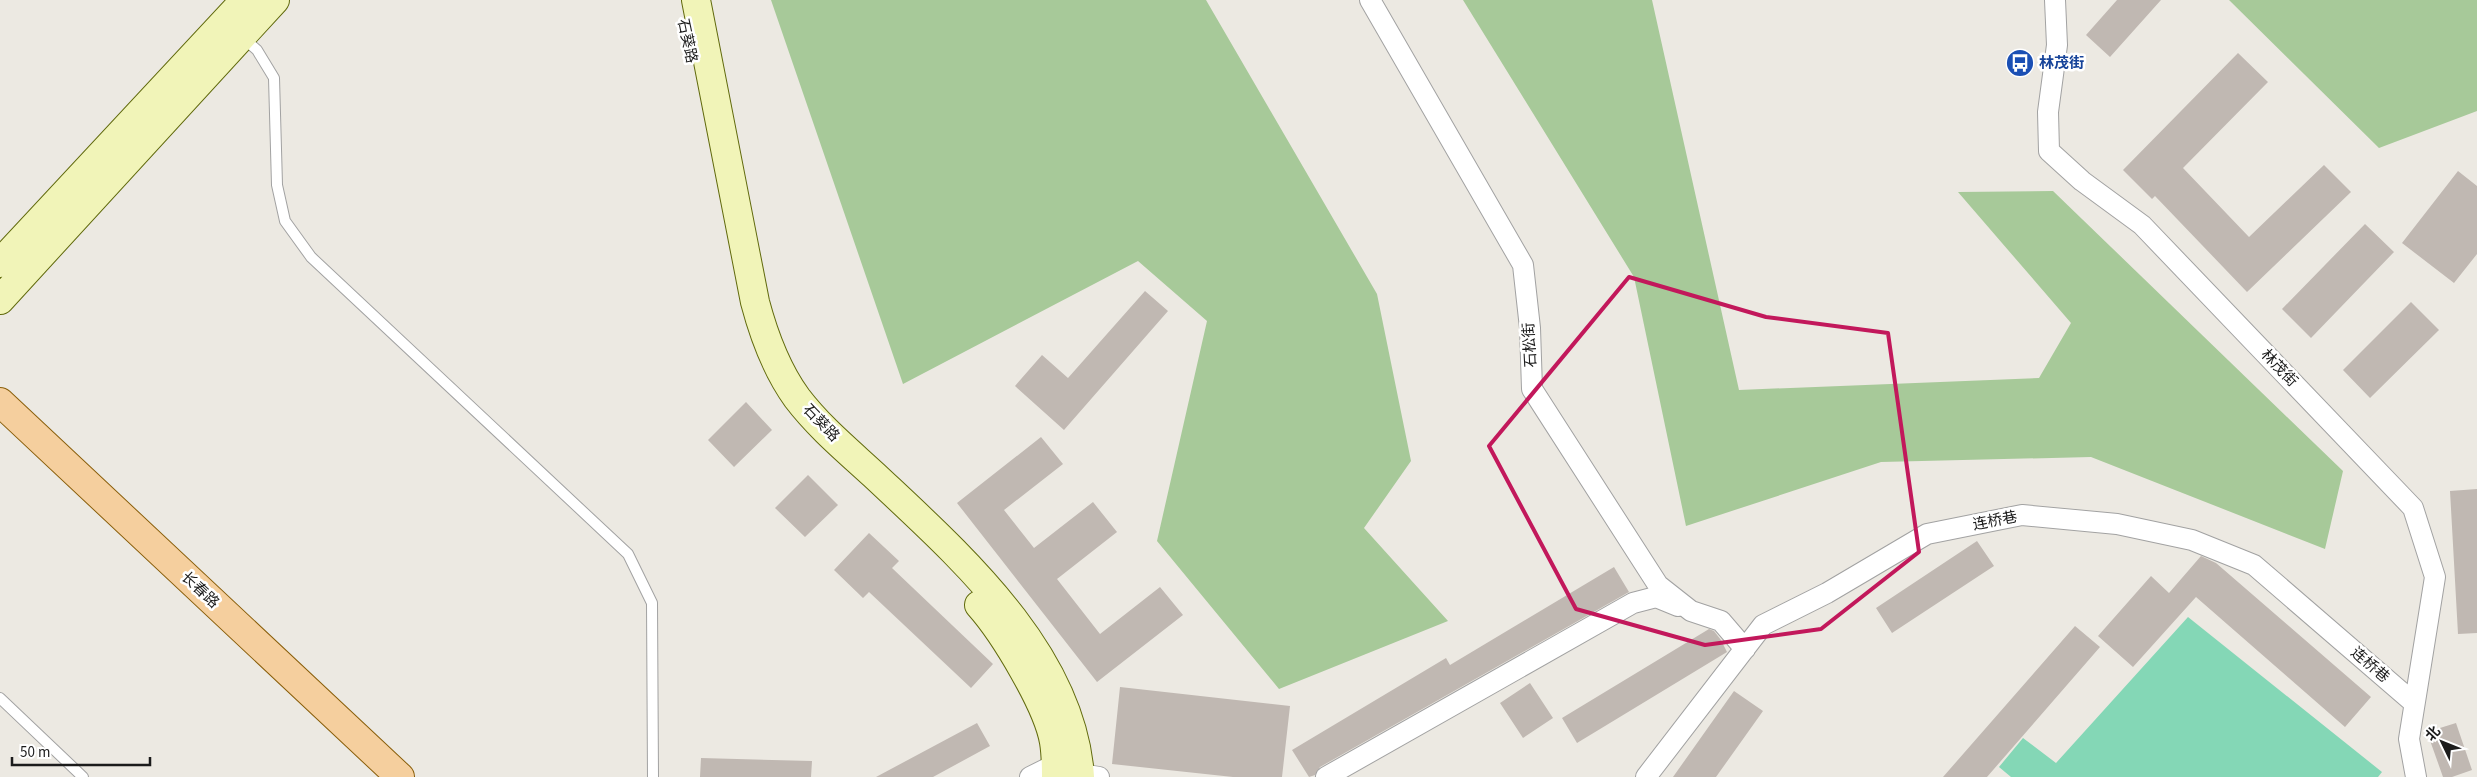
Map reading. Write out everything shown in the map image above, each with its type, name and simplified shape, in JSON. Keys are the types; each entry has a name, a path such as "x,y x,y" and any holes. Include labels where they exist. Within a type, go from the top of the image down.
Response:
{"main road":[{"path":"0,263 245,0"},
{"path":"0,300 275,0"},
{"name":"石葵路","path":"677,0 686,32 741,309 762,372 782,406 802,432 923,546 989,616 1010,648 1046,719 1054,741 1074,774"},
{"name":"石葵路","path":"696,0 754,302 765,337 780,370 797,397 816,421 927,525 1000,600 1025,636 1059,695 1074,774"},
{"name":"长春路","path":"1,402 400,777"}],"street":[{"name":"石松街","path":"1370,0 1523,264 1530,328 1532,389 1658,585 1691,611 1721,622 1744,649"},
{"name":"林茂街","path":"2055,0 2057,45 2048,112 2049,151 2082,182 2142,225 2413,508 2435,577 2409,739 2416,777"},
{"name":"连桥巷","path":"1646,777 1763,626 1827,593 1927,534 2022,515 2117,524 2192,540 2254,565 2414,704"},
{"path":"1326,777 1633,603 1656,597 1691,611"},
{"path":"1030,777 1074,774"}],"lane":[{"path":"241,36 258,50 274,78 277,185 285,221 311,257 628,554 652,603 653,777"},
{"path":"0,698 84,777"}],"highlighted area":[{"path":"1629,277 1766,317 1888,333 1919,552 1821,629 1705,645 1576,609 1489,446"}],"green space":[{"path":"771,0 1206,0 1377,294 1411,461 1364,528 1448,621 1279,689 1157,541 1207,321 1138,261 903,384"},
{"path":"1463,0 1652,0 1739,390 2039,378 2071,323 1958,192 2053,191 2343,471 2325,549 2091,457 1881,462 1686,526 1634,277"},
{"path":"2229,0 2477,0 2477,111 2379,148"},
{"path":"2188,617 2382,772 2378,777 2011,777 1999,767 2023,738 2056,763"}],"building":[{"path":"2117,0 2161,0 2110,57 2086,35"},
{"path":"2238,53 2268,82 2183,168 2249,237 2324,165 2351,192 2247,292 2155,196 2152,199 2123,170"},
{"path":"2458,171 2477,186 2477,254 2454,283 2402,243"},
{"path":"2365,224 2394,252 2311,338 2282,309"},
{"path":"1145,291 1168,311 1064,430 1015,386 1042,355 1068,378"},
{"path":"2411,302 2439,330 2370,398 2343,370"},
{"path":"746,402 772,430 734,467 708,440"},
{"path":"1041,437 1063,464 1004,510 1034,548 1093,502 1117,532 1057,579 1100,634 1160,587 1183,615 1097,682 957,503"},
{"path":"808,475 838,505 805,537 775,508"},
{"path":"2477,489 2477,633 2458,634 2450,491"},
{"path":"869,533 899,561 892,568 993,664 971,688 869,592 863,598 834,570"},
{"path":"1977,541 1994,566 1892,633 1876,608"},
{"path":"2201,556 2216,563 2371,697 2345,727 2196,597 2133,667 2098,636 2151,576 2169,593"},
{"path":"1614,567 1629,592 1320,767 1315,775 1309,777 1292,750 1446,658 1450,665"},
{"path":"2075,626 2100,647 1987,777 1943,777"},
{"path":"1709,629 1714,631 1727,652 1577,743 1562,718"},
{"path":"1530,683 1553,718 1523,738 1500,703"},
{"path":"1120,687 1290,706 1282,777 1233,777 1112,764"},
{"path":"1734,691 1763,711 1716,777 1673,777"},
{"path":"977,723 990,746 933,777 876,777"},
{"path":"2456,723 2472,770 2452,777 2443,777 2427,732"},
{"path":"701,758 812,761 811,777 700,777"}],"place":[{"name":"林茂街","path":"2020,63"}]}
